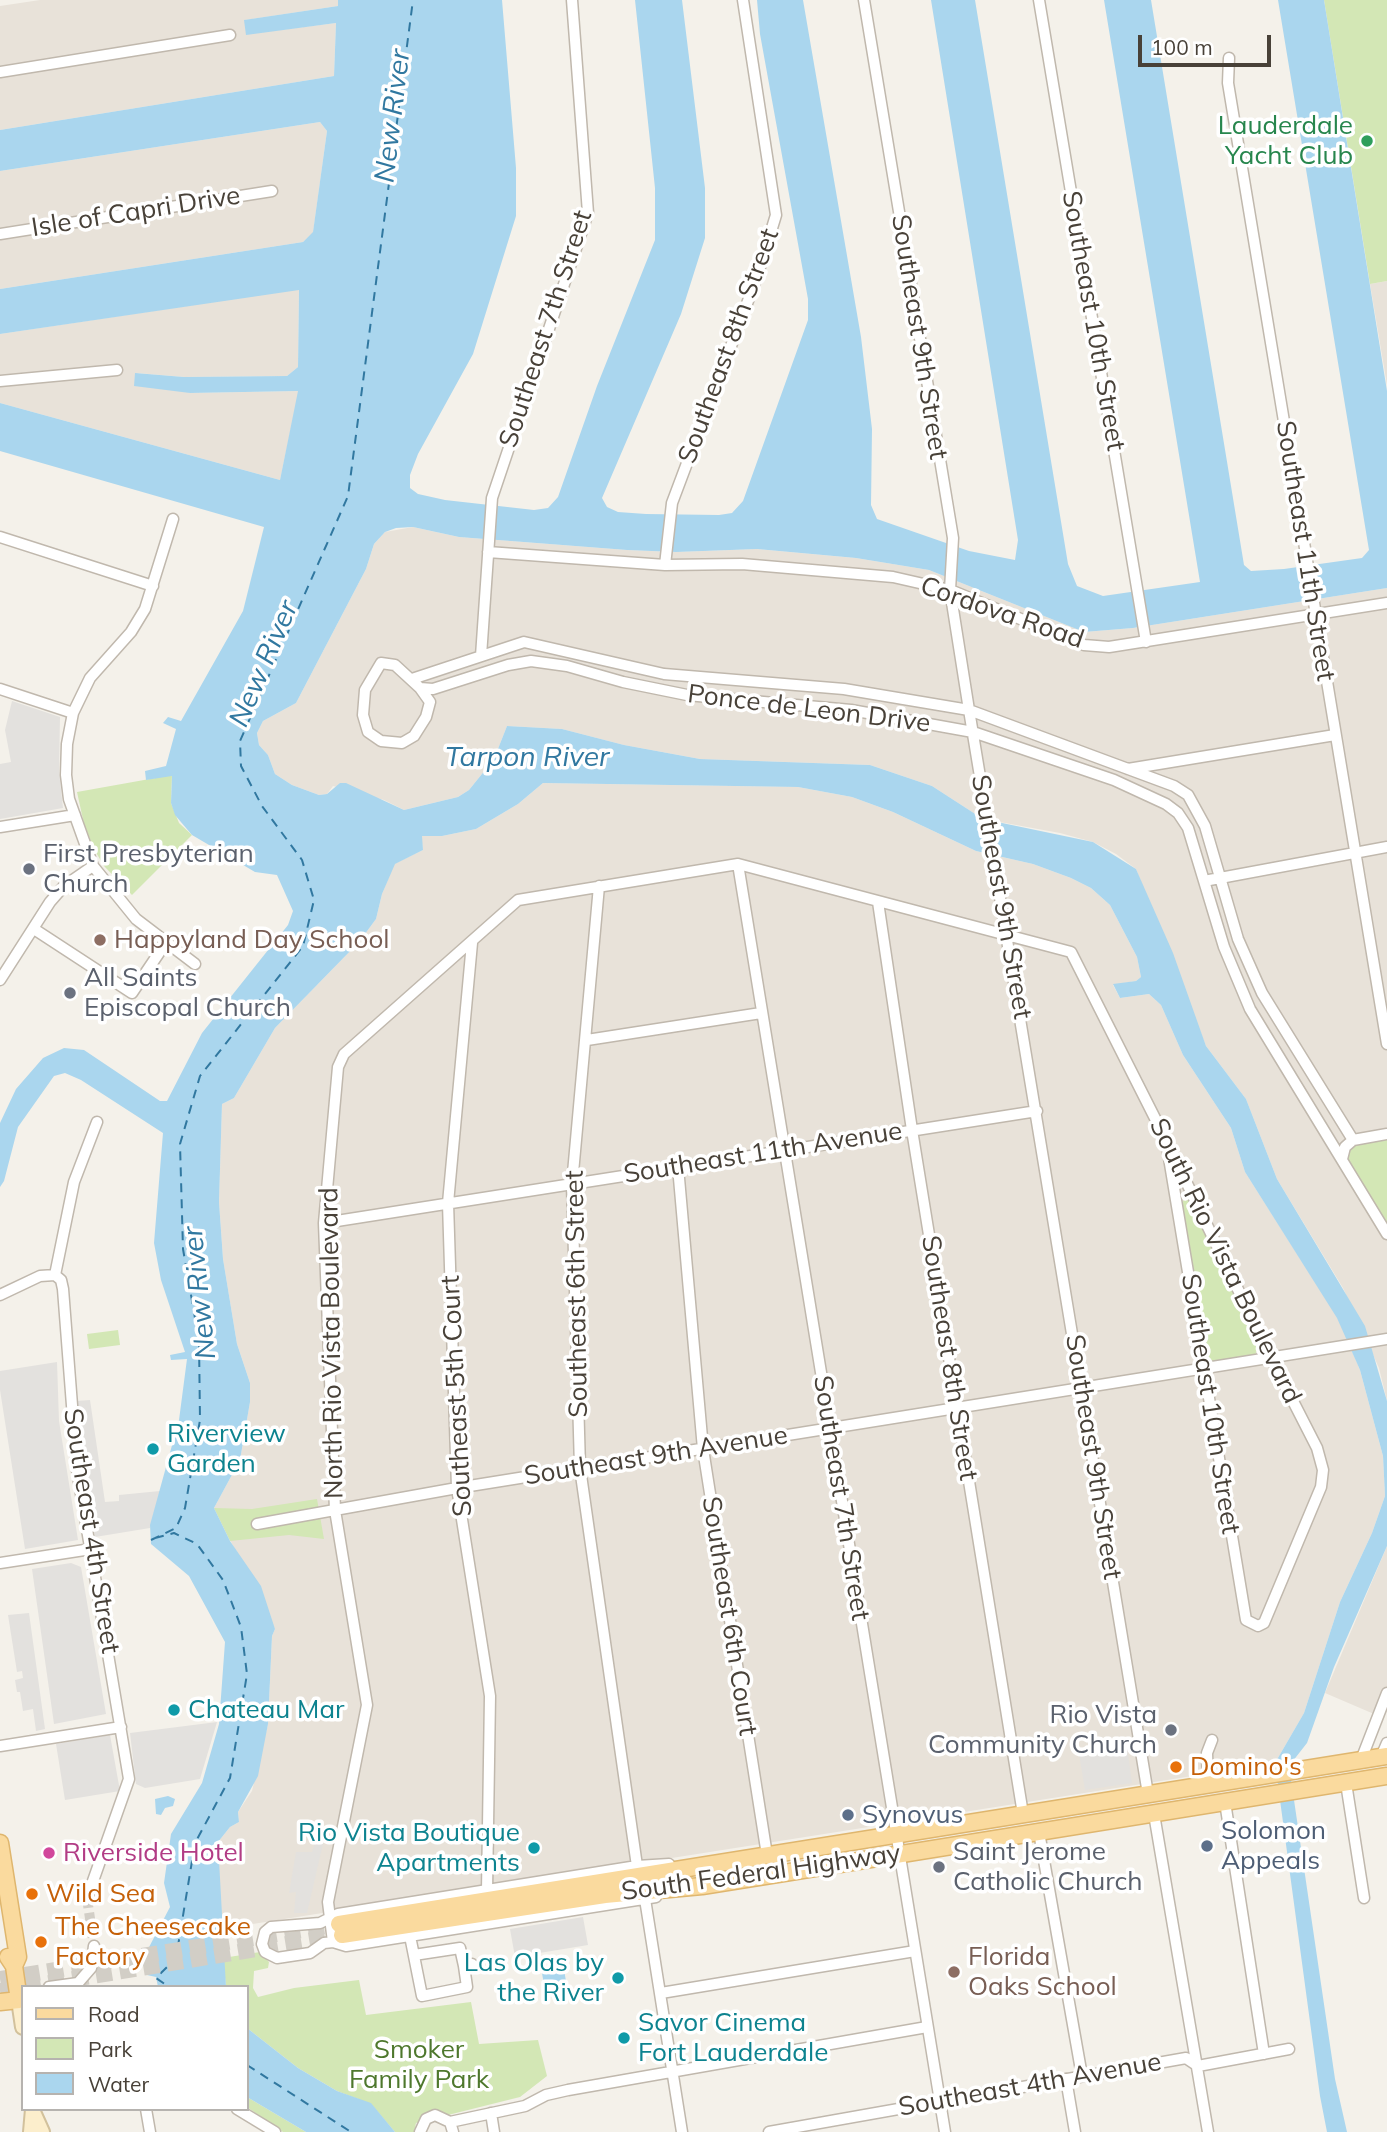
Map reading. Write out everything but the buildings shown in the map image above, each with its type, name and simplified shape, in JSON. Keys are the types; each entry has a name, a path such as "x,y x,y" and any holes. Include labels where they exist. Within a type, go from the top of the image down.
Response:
{"main road":[{"path":"1361,1760 1385,1752"},
{"path":"1346,1783 1370,1770 1385,1752"},
{"name":"South Federal Highway","path":"336,1930 725,1861 1361,1760"},
{"name":"South Federal Highway","path":"336,1930 615,1893 702,1886 1387,1776"},
{"path":"1154,1814 1167,1798 1182,1788"},
{"path":"1123,1818 1145,1802 1148,1794"},
{"path":"0,1843 18,1957 7,1967"},
{"path":"0,1907 9,1958 7,1967 20,1994 0,2002"},
{"path":"31,2132 36,2111"},
{"path":"36,2111 42,2132"}],"street":[{"name":"Southeast 7th Street","path":"481,656 492,498 588,213 572,0"},
{"name":"Southeast 8th Street","path":"666,560 670,512 776,215 743,0"},
{"name":"Southeast 9th Street","path":"864,0 953,538 950,590 1148,1794"},
{"name":"Southeast 10th Street","path":"1039,0 1145,637"},
{"path":"0,72 230,35"},
{"name":"Southeast 11th Street","path":"1230,58 1228,83 1387,1044"},
{"name":"Isle of Capri Drive","path":"0,234 272,191"},
{"path":"0,381 117,370"},
{"path":"173,519 145,609 131,632 90,678 73,713 67,744 66,775 75,815 93,866 136,919 165,944 195,964"},
{"path":"0,537 153,586"},
{"name":"Cordova Road","path":"489,547 893,577 950,590 1084,645 1109,647 1145,637 1316,610 1387,603"},
{"name":"Ponce de Leon Drive","path":"412,680 524,642 664,674 844,690 969,710 1174,786 1188,795 1205,825 1238,939 1262,993 1353,1140"},
{"name":"Ponce de Leon Drive","path":"420,688 433,689 508,664 531,661 567,666 623,682 687,695 851,710 973,732 1114,780 1149,795 1178,813 1188,828 1224,947 1250,1009 1387,1234"},
{"path":"381,663 395,665 420,688 430,702 426,717 414,736 402,743 381,741 368,732 363,715 365,690 381,663"},
{"path":"0,688 73,713"},
{"path":"1114,780 1123,769 1335,734"},
{"path":"0,827 75,815"},
{"path":"1204,881 1387,847"},
{"name":"Southeast 7th Street","path":"738,864 945,2132"},
{"name":"North Rio Vista Boulevard","path":"336,1930 328,1902 367,1705 335,1510 324,1223 338,1067 344,1054 518,900 738,864 1008,936"},
{"path":"0,978 64,886 93,866"},
{"name":"Southeast 6th Street","path":"598,886 587,1040 572,1184 580,1468 637,1866"},
{"name":"Southeast 8th Street","path":"878,902 912,1130 1023,1814"},
{"path":"34,929 132,993 165,944"},
{"name":"South Rio Vista Boulevard","path":"1008,936 1071,951 1317,1448 1323,1469 1321,1487 1264,1623 1251,1625"},
{"name":"Southeast 5th Court","path":"472,943 447,1203 457,1488 490,1696 487,1891"},
{"path":"587,1040 761,1013"},
{"name":"Southeast 11th Avenue","path":"324,1223 1037,1111"},
{"name":"Southeast 4th Street","path":"87,1898 129,1785 77,1470 63,1289 55,1275 74,1182 97,1122"},
{"path":"1331,1140 1340,1138 1346,1129"},
{"path":"1342,1159 1345,1147 1353,1140 1387,1134"},
{"name":"Southeast 10th Street","path":"1166,1140 1246,1620 1251,1625"},
{"name":"Southeast 6th Court","path":"678,1167 703,1450 766,1855"},
{"path":"1176,1202 1194,1198"},
{"path":"0,1295 40,1276 55,1275"},
{"name":"Southeast 9th Avenue","path":"257,1524 457,1488 1387,1339"},
{"path":"0,1563 92,1549"},
{"path":"1361,1760 1387,1694"},
{"path":"0,1746 121,1727"},
{"path":"1208,1784 1207,1753 1212,1740"},
{"path":"1346,1783 1364,1898"},
{"path":"1225,1802 1264,2054"},
{"path":"1154,1814 1208,2132"},
{"path":"1039,1832 1082,2076"},
{"path":"336,1930 271,1927 265,1932 262,1944 265,1952 277,1958 310,1953 336,1930 338,1914 637,1866 725,1861"},
{"path":"336,1930 345,1946 645,1899 702,1886"},
{"path":"645,1899 682,2132"},
{"path":"410,1936 422,1996 467,1987 468,1965 460,1948 414,1955"},
{"path":"64,1985 78,1983 95,1960 94,1946"},
{"path":"661,1993 915,1951"},
{"path":"420,2132 422,2123 430,2116 440,2115 451,2127 491,2113 525,2106 546,2095 568,2090 927,2027"},
{"name":"Southeast 4th Avenue","path":"769,2132 1186,2058 1198,2066 1289,2049"},
{"path":"1066,2079 1075,2132"},
{"path":"146,2111 150,2132"},
{"path":"240,2111 275,2132"},
{"path":"491,2113 494,2132"}],"shaded area":[{"path":"40,0 338,0 338,6 245,20 247,34 336,23 334,76 0,130 0,6"},
{"path":"320,122 327,131 313,233 303,242 0,289 0,171"},
{"path":"1387,281 1387,385 1370,284"},
{"path":"299,289 298,367 287,376 184,377 136,373 190,393 299,391 280,480 0,403 0,334"},
{"path":"413,527 459,537 627,550 676,552 757,549 856,558 929,570 1084,632 1133,628 1387,588 1387,1401 1379,1368 1343,1288 1277,1179 1246,1099 1206,1046 1136,869 1116,854 1093,842 1060,833 983,819 932,786 870,765 700,759 624,745 562,729 507,726 494,759 469,790 458,797 404,810 384,800 333,786 327,794 319,795 292,785 275,774 268,755 259,745 257,733 263,721 296,703 366,569 374,544 385,532"},
{"path":"12,701 60,717 59,771 63,808 0,819 0,764 11,762 5,730"},
{"path":"543,783 798,787 852,797 893,812 976,851 1033,864 1071,878 1091,888 1110,905 1137,957 1141,977 1136,981 1113,985 1120,998 1149,994 1161,1005 1183,1055 1231,1128 1245,1172 1338,1318 1360,1370 1383,1456 1385,1496 1372,1533 1340,1602 1304,1713 1275,1763 221,1929 218,1842 230,1827 239,1822 238,1812 252,1791 268,1724 272,1636 275,1629 214,1508 240,1460 250,1402 250,1383 237,1344 223,1259 219,1202 222,1104 234,1098 275,1028 359,942 376,919 394,864 423,850 421,836 442,836 476,829 518,804"},
{"path":"57,1362 59,1421 78,1540 25,1549 0,1390 0,1371"},
{"path":"90,1400 105,1502 119,1501 119,1495 160,1491 150,1528 95,1537 76,1401"},
{"path":"1387,1546 1387,1711 1374,1714 1325,1693"},
{"path":"71,1563 81,1567 106,1714 54,1724 32,1569"},
{"path":"29,1613 45,1729 36,1731 33,1709 23,1711 20,1692 17,1692 15,1680 23,1678 22,1671 17,1672 8,1615"},
{"path":"217,1722 200,1779 145,1788 136,1784 130,1733"},
{"path":"110,1735 120,1791 65,1800 56,1744"},
{"path":"1127,1747 1132,1783 1085,1790 1079,1754"},
{"path":"325,1835 307,1913 294,1913 296,1892 289,1893 296,1852 312,1852 318,1836"},
{"path":"583,1917 588,1945 515,1957 510,1929"}],"green space":[{"name":"Lauderdale Yacht Club","path":"1324,0 1387,0 1387,281 1370,284"},
{"path":"172,775 171,803 179,823 192,835 132,895 104,866 94,849 84,824 77,792"},
{"path":"1387,1139 1387,1227 1346,1159 1351,1146"},
{"path":"1185,1199 1192,1202 1260,1343 1255,1355 1212,1362 1207,1358 1180,1205"},
{"path":"118,1330 120,1345 89,1349 87,1334"},
{"path":"317,1499 324,1539 289,1535 230,1541 214,1508 252,1509"},
{"name":"Smoker Family Park","path":"260,1952 269,1962 268,1968 254,1971 253,1988 258,1997 294,1988 359,1980 366,2015 471,2002 479,2044 538,2040 547,2076 520,2097 416,2123 414,2132 395,2132 371,2104 337,2091 298,2068 248,2029 248,1985 226,1985 223,1958"},
{"path":"248,2098 306,2132 283,2132 248,2108"}],"water":[{"path":"338,0 502,0 516,168 516,216 473,354 418,454 410,475 410,488 418,494 445,500 534,510 548,508 558,497 597,386 655,240 655,188 635,0 682,0 705,188 705,238 681,314 602,498 607,507 618,512 646,514 719,515 732,513 743,501 808,320 808,299 760,34 757,0 803,0 861,337 872,429 871,505 877,519 969,551 1015,560 1018,540 931,0 975,0 1068,564 1077,586 1103,596 1200,582 1104,0 1151,0 1244,565 1251,571 1284,569 1362,558 1369,550 1278,0 1324,0 1387,391 1387,588 1133,628 1084,632 929,570 856,558 757,549 676,552 627,550 459,537 413,527 396,528 385,532 374,544 366,569 296,703 263,721 257,733 259,745 268,755 275,774 292,785 319,795 327,794 340,783 346,783 404,810 458,797 469,790 494,759 507,726 562,729 624,745 700,759 870,765 932,786 983,819 1093,842 1136,869 1173,953 1206,1046 1246,1099 1277,1179 1365,1326 1387,1401 1387,1546 1334,1667 1307,1743 1289,1766 1335,2079 1347,2132 1327,2132 1275,1763 1304,1713 1340,1602 1372,1533 1385,1496 1383,1456 1360,1370 1337,1318 1245,1172 1231,1128 1183,1055 1161,1005 1149,994 1120,998 1113,984 1136,981 1141,977 1137,957 1110,905 1091,888 1071,878 1033,864 976,851 893,812 852,797 798,787 543,783 518,804 476,829 442,836 422,836 423,850 395,864 382,894 376,919 359,942 275,1028 234,1098 222,1104 219,1202 223,1259 237,1344 250,1383 250,1402 240,1460 214,1508 230,1541 261,1586 275,1629 272,1636 268,1724 258,1776 238,1812 239,1822 230,1827 218,1842 226,1985 158,1985 156,1977 147,1975 147,1951 170,1907 164,1883 171,1834 202,1783 219,1724 225,1642 189,1576 151,1544 150,1525 179,1420 187,1359 171,1360 170,1355 185,1352 161,1280 154,1243 163,1133 81,1080 65,1073 54,1076 18,1127 4,1181 0,1187 0,1123 16,1089 43,1058 64,1048 84,1050 160,1101 167,1101 202,1033 288,925 293,911 277,875 255,872 192,835 175,815 171,803 172,776 146,780 145,771 166,766 176,729 163,723 168,717 181,721 243,611 264,527 0,451 0,403 280,480 298,391 190,393 134,386 135,373 184,377 287,376 298,367 299,290 0,334 0,289 303,242 313,232 327,131 320,122 0,171 0,130 334,76 336,23 246,35 244,20 338,6"},
{"path":"168,1796 175,1799 173,1806 165,1808 161,1815 156,1814 155,1799"},
{"path":"564,1970 566,1981 544,1985 542,1973"},
{"path":"248,2029 298,2068 337,2091 371,2103 395,2132 306,2132 248,2098"}],"ferry route":[{"path":"151,1540 176,1528 185,1508 200,1420 199,1341 183,1249 180,1144 200,1076 303,946 314,900 302,860 262,806 241,766 240,741 348,496 413,0"},
{"path":"155,1538 174,1533 197,1544 223,1580 241,1627 247,1674 230,1778 195,1843 176,1958 156,1978 166,1985"},
{"path":"248,2066 351,2132"}],"tunnel":[{"path":"87,1898 94,1946"},
{"path":"0,1979 339,1924"},
{"path":"37,1985 342,1935"},
{"path":"0,1991 21,1987"}],"place":[{"name":"Lauderdale Yacht Club","path":"1367,141"},
{"name":"First Presbyterian Church","path":"29,869"},
{"name":"Happyland Day School","path":"100,940"},
{"name":"All Saints Episcopal Church","path":"70,993"},
{"name":"Riverview Garden","path":"153,1449"},
{"name":"Chateau Mar","path":"174,1710"},
{"name":"Rio Vista Community Church","path":"1171,1730"},
{"name":"Domino's","path":"1176,1767"},
{"name":"Synovus","path":"848,1815"},
{"name":"Solomon Appeals","path":"1207,1846"},
{"name":"Rio Vista Boutique Apartments","path":"534,1848"},
{"name":"Riverside Hotel","path":"49,1853"},
{"name":"Saint Jerome Catholic Church","path":"939,1867"},
{"name":"Wild Sea","path":"32,1894"},
{"name":"The Cheesecake Factory","path":"41,1942"},
{"name":"Florida Oaks School","path":"954,1972"},
{"name":"Las Olas by the River","path":"618,1978"},
{"name":"Savor Cinema Fort Lauderdale","path":"624,2038"}],"water label":[{"name":"New River","path":"393,116"},
{"name":"New River","path":"264,664"},
{"name":"Tarpon River","path":"527,758"},
{"name":"New River","path":"200,1293"}]}
